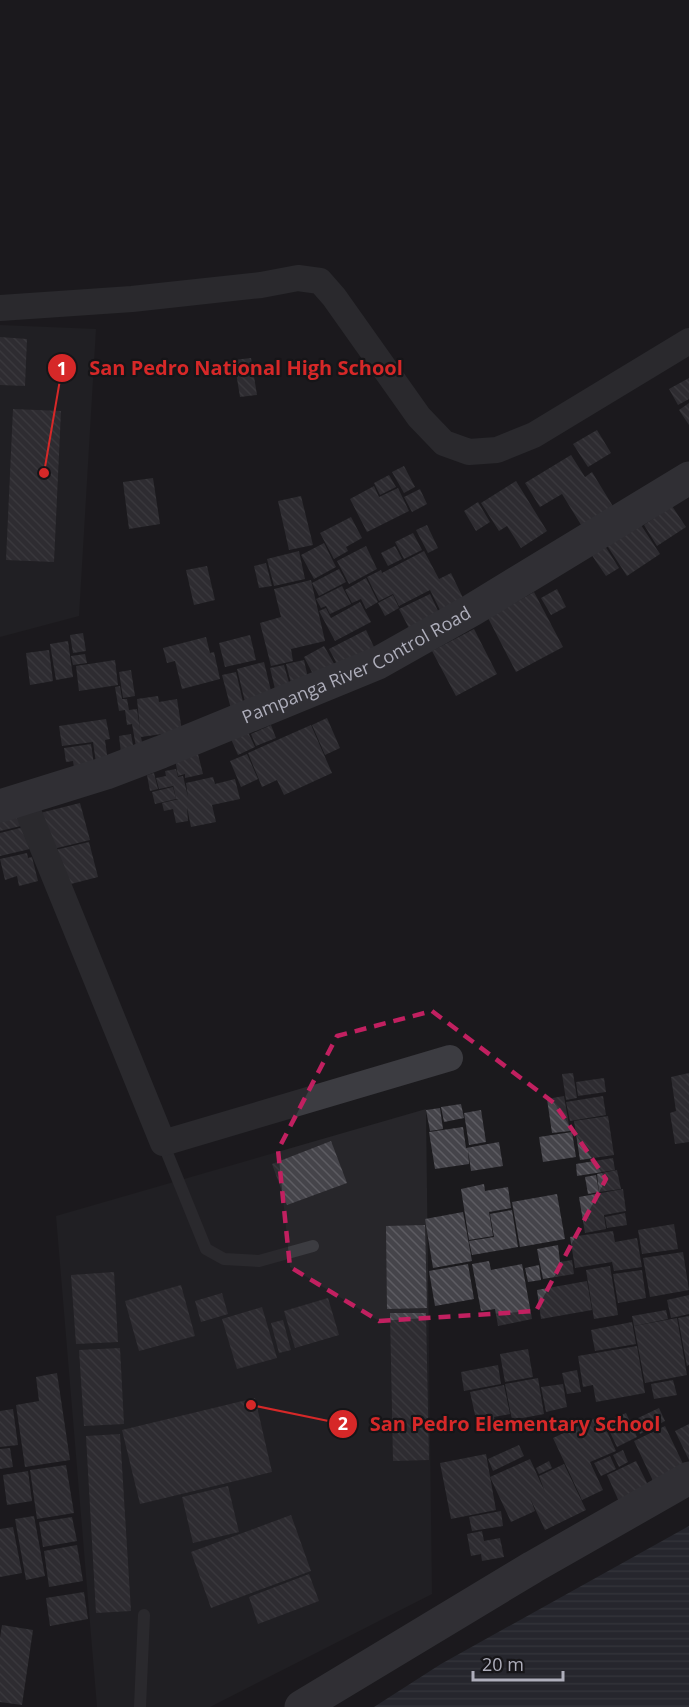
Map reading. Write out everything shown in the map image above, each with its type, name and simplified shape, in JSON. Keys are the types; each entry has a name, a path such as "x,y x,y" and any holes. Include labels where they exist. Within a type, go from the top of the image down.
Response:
{"street":[{"path":"0,308 132,299 298,279 320,281 334,297 418,417 444,443 469,453 497,450 534,435 689,341"},
{"name":"Pampanga River Control Road","path":"12,803 106,773 161,752 378,663 472,610 689,477"},
{"path":"12,803 163,1143 450,1058"},
{"path":"301,1707 503,1584 689,1478"}],"lane":[{"path":"163,1143 207,1249 224,1259 260,1261 313,1246"},
{"path":"140,1707 144,1615"}],"highlighted area":[{"path":"432,1011 554,1103 606,1179 536,1311 379,1321 290,1267 278,1150 337,1036"}],"shaded area":[{"path":"0,325 96,329 79,616 0,637"},
{"path":"426,1109 432,1594 210,1707 97,1707 56,1216"},
{"path":"689,1526 689,1707 374,1707 441,1664"}],"building":[{"path":"0,337 27,339 25,386 0,385"},
{"path":"251,358 257,395 240,397 234,360"},
{"path":"689,378 689,399 678,405 669,389"},
{"path":"689,403 689,425 679,410"},
{"path":"13,409 61,411 54,562 6,560"},
{"path":"597,430 611,453 588,467 573,444"},
{"path":"571,455 585,477 592,472 614,508 583,528 562,494 540,507 525,483"},
{"path":"404,466 415,487 404,493 392,472"},
{"path":"389,475 396,487 380,495 374,483"},
{"path":"153,478 160,524 129,529 123,482"},
{"path":"516,481 547,531 521,548 507,526 499,531 481,503"},
{"path":"374,486 379,497 398,488 409,511 367,532 350,499"},
{"path":"420,489 427,504 412,512 404,497"},
{"path":"301,496 313,545 289,550 278,501"},
{"path":"478,502 490,522 476,531 464,511"},
{"path":"672,506 686,527 657,546 644,525"},
{"path":"351,517 362,538 346,547 348,551 334,559 320,533"},
{"path":"639,522 660,554 627,576 606,544"},
{"path":"427,525 438,548 428,553 416,530"},
{"path":"413,533 422,550 404,559 395,542"},
{"path":"324,543 336,567 314,579 301,555"},
{"path":"366,546 377,569 349,584 337,561"},
{"path":"395,546 402,559 388,566 381,553"},
{"path":"605,546 619,568 606,576 591,554"},
{"path":"299,551 305,579 274,586 267,559"},
{"path":"424,551 439,579 451,573 464,600 441,612 430,590 399,606 393,594 379,601 367,577 381,570 382,573"},
{"path":"266,563 272,586 259,588 254,566"},
{"path":"207,566 215,600 194,605 186,570"},
{"path":"339,569 346,582 319,596 312,583"},
{"path":"366,578 378,602 366,609 361,599 352,603 345,590"},
{"path":"311,580 325,641 291,649 293,661 271,666 260,623 281,617 274,589"},
{"path":"342,586 351,604 330,614 326,606 321,608 316,599"},
{"path":"557,589 566,607 551,615 541,598"},
{"path":"534,592 563,647 516,672 488,618"},
{"path":"430,594 440,615 410,630 399,609"},
{"path":"393,595 399,608 385,616 378,603"},
{"path":"360,602 371,622 335,641 319,611 326,608 331,618"},
{"path":"474,629 497,674 456,696 432,651"},
{"path":"366,630 374,647 338,666 329,649"},
{"path":"83,633 86,651 73,653 70,635"},
{"path":"250,635 256,660 225,667 219,643"},
{"path":"206,637 210,653 214,652 220,679 182,689 175,661 167,663 163,648"},
{"path":"68,641 73,677 56,680 50,644"},
{"path":"324,646 336,667 315,678 304,657"},
{"path":"49,650 53,681 30,685 26,653"},
{"path":"85,654 87,663 73,665 71,656"},
{"path":"115,660 118,685 79,691 76,666"},
{"path":"304,660 308,678 291,683 286,664"},
{"path":"264,662 272,695 245,702 237,669"},
{"path":"284,665 290,686 275,689 270,668"},
{"path":"131,670 135,696 123,698 119,672"},
{"path":"236,672 244,706 231,709 222,675"},
{"path":"120,686 122,699 127,699 129,710 137,709 140,730 137,699 158,696 159,702 177,699 182,731 141,737 143,747 136,747 132,724 127,725 125,710 119,711 115,687"},
{"path":"327,718 340,748 325,755 312,725"},
{"path":"106,719 110,739 105,740 108,762 96,763 93,742 62,746 59,726"},
{"path":"271,725 276,738 256,746 251,734"},
{"path":"311,725 332,773 284,795 277,780 262,787 248,753"},
{"path":"248,732 255,747 238,755 231,739"},
{"path":"131,734 134,751 121,753 119,736"},
{"path":"91,744 95,771 75,774 73,761 66,762 64,748"},
{"path":"198,754 203,774 185,778 185,774 178,776 175,759"},
{"path":"247,754 258,779 241,787 230,761"},
{"path":"176,769 178,777 183,776 188,797 186,783 213,777 215,784 235,779 240,799 212,805 216,822 191,827 187,807 188,821 176,823 173,809 164,811 162,803 179,799 176,799 172,780 173,786 159,789 156,778 166,776 165,771"},
{"path":"154,773 158,789 150,791 147,775"},
{"path":"173,787 176,799 155,804 152,792"},
{"path":"80,803 90,840 49,850 40,813"},
{"path":"19,815 21,826 0,831 0,820"},
{"path":"24,827 30,849 0,856 0,833"},
{"path":"89,842 98,877 63,886 55,850"},
{"path":"27,853 28,858 32,857 38,881 19,886 17,876 5,880 0,859"},
{"path":"573,1073 577,1098 566,1100 562,1074"},
{"path":"689,1073 689,1142 675,1144 670,1113 676,1111 671,1077"},
{"path":"604,1078 606,1092 578,1096 576,1082"},
{"path":"564,1096 570,1131 552,1133 547,1099"},
{"path":"603,1096 606,1115 570,1121 566,1102"},
{"path":"461,1104 464,1118 444,1122 441,1107"},
{"path":"440,1108 443,1129 430,1131 426,1110"},
{"path":"481,1110 486,1142 469,1145 464,1113"},
{"path":"608,1116 614,1155 580,1160 574,1121"},
{"path":"463,1127 466,1148 499,1142 503,1166 471,1171 468,1150 469,1164 435,1169 429,1132"},
{"path":"572,1132 576,1157 543,1162 539,1137"},
{"path":"331,1141 347,1183 287,1205 272,1164"},
{"path":"613,1158 615,1170 577,1176 576,1164"},
{"path":"617,1170 621,1189 599,1192 597,1174"},
{"path":"596,1175 599,1192 588,1194 585,1177"},
{"path":"484,1184 485,1191 508,1187 511,1208 489,1212 493,1236 469,1240 461,1189"},
{"path":"623,1189 626,1211 604,1215 606,1229 585,1233 579,1197"},
{"path":"557,1194 565,1239 520,1247 512,1202"},
{"path":"512,1210 518,1247 472,1255 469,1241 494,1237 490,1214"},
{"path":"463,1212 472,1261 433,1268 425,1219"},
{"path":"625,1213 627,1225 607,1228 605,1217"},
{"path":"674,1224 678,1249 642,1254 638,1230"},
{"path":"425,1225 427,1308 387,1309 386,1226"},
{"path":"613,1231 615,1242 637,1238 642,1267 614,1271 612,1262 575,1268 570,1237"},
{"path":"558,1245 560,1262 572,1260 574,1274 543,1279 537,1249"},
{"path":"683,1252 689,1290 650,1297 643,1258"},
{"path":"489,1261 491,1270 522,1264 532,1319 498,1326 495,1309 481,1311 472,1264"},
{"path":"468,1264 474,1299 435,1306 429,1271"},
{"path":"539,1265 541,1280 528,1282 525,1268"},
{"path":"610,1266 618,1315 594,1319 586,1270"},
{"path":"642,1270 646,1298 618,1303 613,1274"},
{"path":"114,1272 118,1342 76,1344 71,1275"},
{"path":"587,1281 592,1310 541,1319 537,1290"},
{"path":"181,1285 195,1336 139,1351 125,1301"},
{"path":"222,1293 228,1314 201,1322 195,1301"},
{"path":"689,1295 689,1314 671,1318 667,1300"},
{"path":"328,1298 339,1335 295,1348 284,1311"},
{"path":"262,1307 277,1358 237,1369 222,1319"},
{"path":"666,1310 668,1319 634,1326 632,1316"},
{"path":"390,1313 426,1313 429,1460 393,1461"},
{"path":"689,1316 689,1365 687,1366 678,1318"},
{"path":"677,1318 687,1375 645,1383 634,1326"},
{"path":"283,1320 291,1350 279,1353 271,1323"},
{"path":"632,1322 636,1344 595,1351 591,1330"},
{"path":"637,1346 645,1393 596,1402 593,1385 583,1387 578,1356"},
{"path":"120,1348 124,1424 84,1426 79,1350"},
{"path":"528,1349 533,1377 505,1382 500,1354"},
{"path":"498,1365 501,1384 464,1391 461,1372"},
{"path":"577,1370 581,1392 567,1394 562,1373"},
{"path":"57,1373 70,1460 25,1467 16,1405 39,1401 36,1377"},
{"path":"538,1378 544,1414 512,1420 505,1384"},
{"path":"673,1380 677,1395 654,1399 651,1384"},
{"path":"563,1384 567,1407 546,1412 541,1387"},
{"path":"504,1385 510,1414 494,1417 495,1421 477,1424 470,1392"},
{"path":"255,1398 272,1472 140,1504 122,1430"},
{"path":"659,1408 665,1421 640,1434 634,1420"},
{"path":"13,1409 18,1445 0,1447 0,1411"},
{"path":"626,1413 637,1437 617,1447 605,1422"},
{"path":"600,1416 616,1451 590,1462 603,1490 582,1500 553,1438"},
{"path":"689,1424 689,1460 675,1431"},
{"path":"665,1426 685,1468 654,1483 634,1441"},
{"path":"120,1434 131,1611 96,1613 86,1436"},
{"path":"519,1445 524,1456 493,1471 488,1459"},
{"path":"10,1448 13,1467 0,1469 0,1449"},
{"path":"623,1450 628,1462 619,1467 613,1455"},
{"path":"486,1454 496,1510 451,1519 440,1463"},
{"path":"610,1456 616,1469 601,1476 594,1463"},
{"path":"530,1459 545,1492 539,1476 564,1464 586,1510 545,1530 530,1498 535,1511 511,1522 490,1477"},
{"path":"549,1461 552,1468 539,1474 536,1468"},
{"path":"636,1461 651,1491 621,1506 607,1475"},
{"path":"66,1465 74,1513 37,1519 30,1470"},
{"path":"28,1471 32,1501 7,1505 3,1475"},
{"path":"228,1486 239,1532 193,1543 182,1497"},
{"path":"501,1511 503,1526 472,1531 469,1517"},
{"path":"291,1515 311,1571 211,1608 191,1552"},
{"path":"34,1516 45,1576 26,1580 15,1519"},
{"path":"72,1517 77,1541 43,1547 39,1522"},
{"path":"13,1527 22,1573 0,1577 0,1529"},
{"path":"482,1531 484,1541 500,1538 504,1557 482,1561 481,1554 471,1556 467,1534"},
{"path":"77,1545 83,1581 49,1587 44,1551"},
{"path":"309,1574 319,1601 258,1624 249,1597"},
{"path":"84,1592 88,1619 50,1626 46,1598"},
{"path":"2,1625 33,1630 22,1705 0,1702"}],"place":[{"name":"San Pedro National High School","path":"44,473"},
{"name":"San Pedro Elementary School","path":"251,1405"}]}
